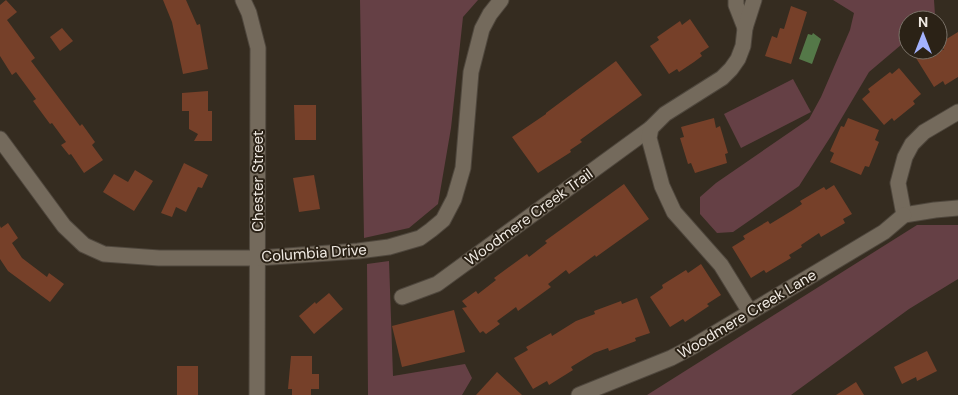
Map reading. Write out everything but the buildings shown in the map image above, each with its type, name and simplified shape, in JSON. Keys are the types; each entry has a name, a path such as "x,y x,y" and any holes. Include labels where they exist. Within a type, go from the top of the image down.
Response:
{"street":[{"name":"Chester Street","path":"243,0 249,13 258,48 257,395"},
{"name":"Columbia Drive","path":"0,140 64,226 84,245 104,254 159,258 258,258 389,247 420,238 443,220 454,199 463,168 471,72 476,47 490,14 501,0"},
{"path":"736,0 736,5 745,28"},
{"name":"Woodmere Creek Trail","path":"402,297 437,284 651,128 665,114 722,78 738,59 754,0"},
{"path":"958,112 924,132 912,144 905,157 898,183 904,214 958,208"},
{"path":"651,128 650,146 667,200 674,212 721,265 750,312"},
{"name":"Woodmere Creek Lane","path":"579,395 671,358 884,232 904,214"}],"shaded area":[{"path":"360,0 478,0 463,17 451,128 438,204 409,228 364,238"},
{"path":"833,0 934,0 935,10 898,10 898,47 869,72 799,186 733,232 717,233 700,214 700,197 716,183 809,119 821,97 850,30 854,13"},
{"path":"813,33 821,39 812,64 799,59 808,34 812,35"},
{"path":"793,79 811,112 741,148 724,114"},
{"path":"917,225 958,225 958,279 909,309 791,395 647,395"},
{"path":"389,261 393,376 465,364 472,378 462,395 368,395 367,264"}]}
